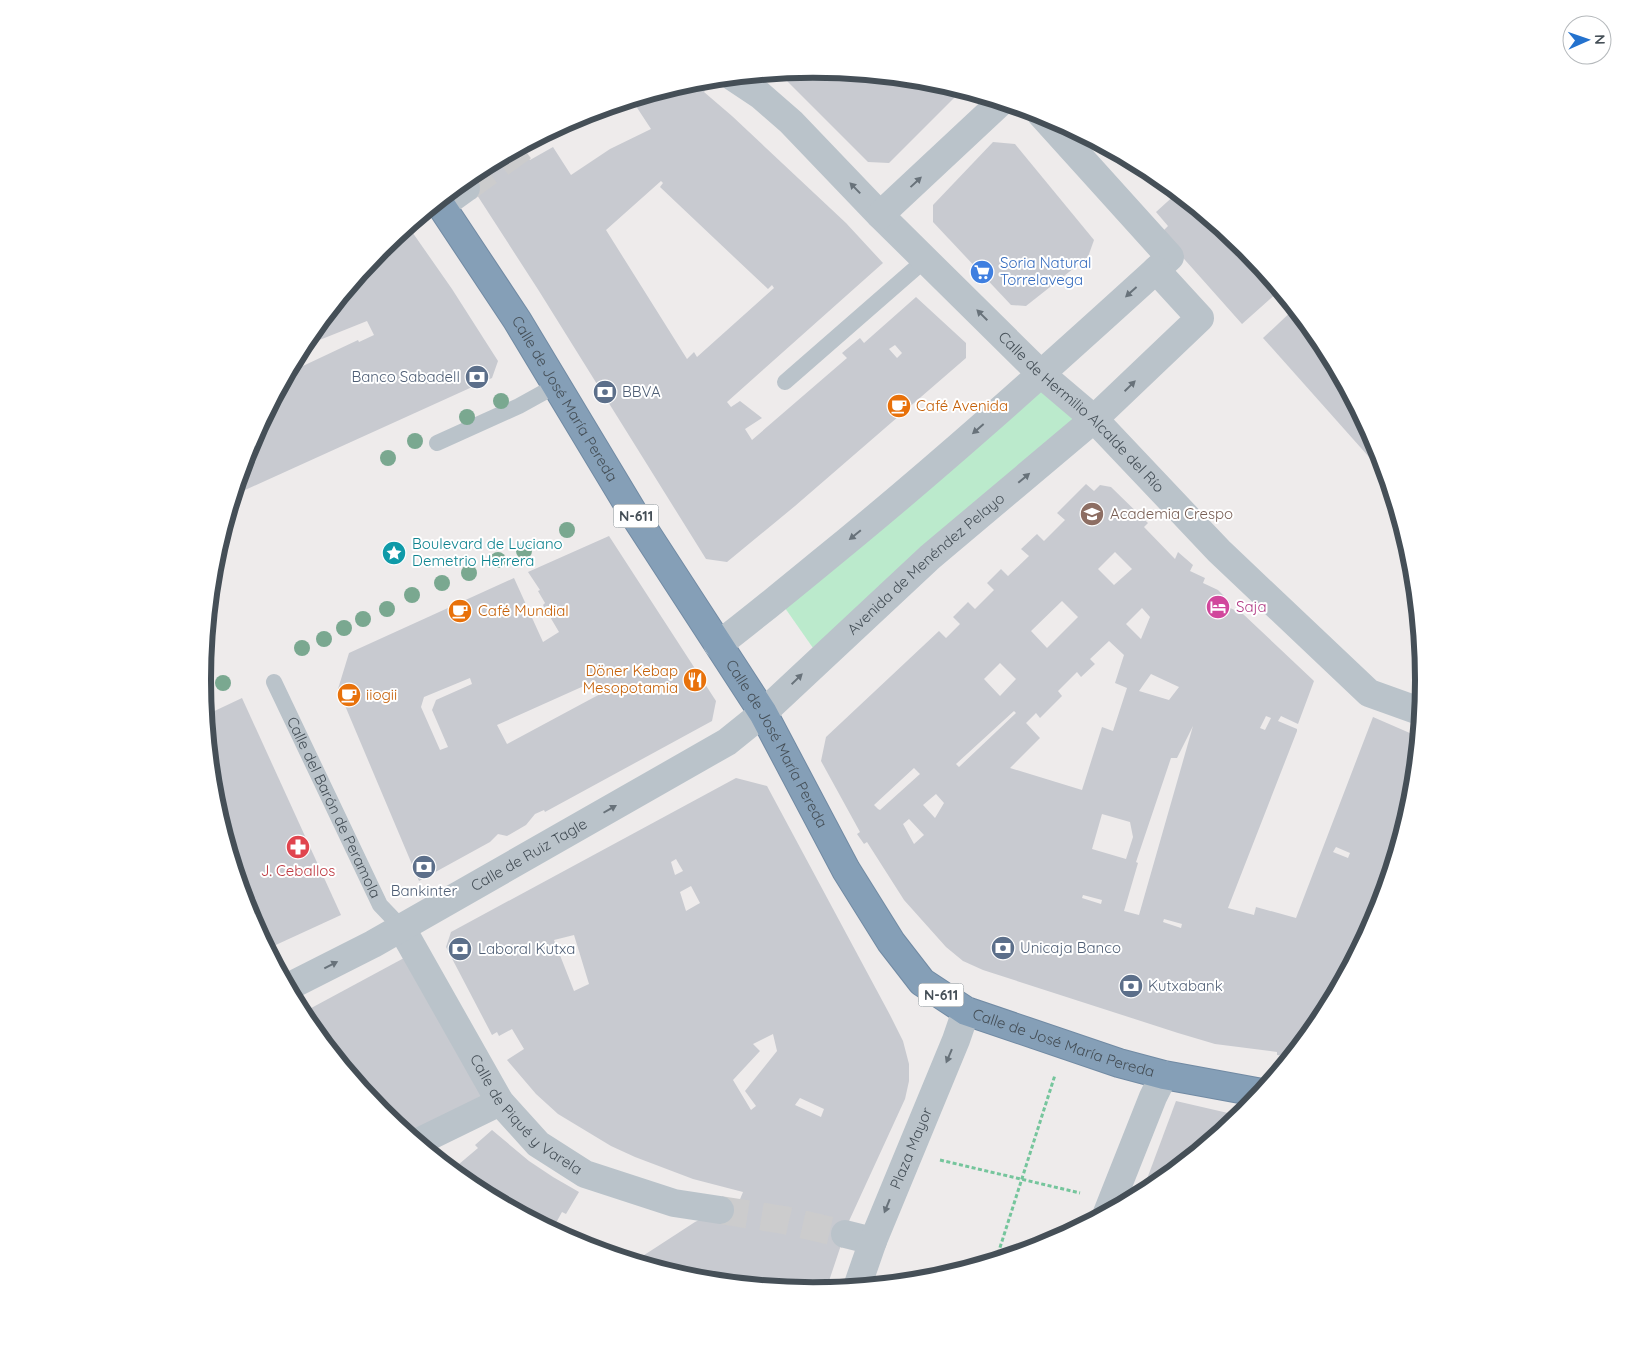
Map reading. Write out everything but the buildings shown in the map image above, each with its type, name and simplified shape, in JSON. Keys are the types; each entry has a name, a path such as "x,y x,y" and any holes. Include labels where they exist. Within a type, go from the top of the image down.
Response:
{"highway":[{"name":"Calle de José María Pereda","path":"442,206 517,320 635,516 762,713 846,870 892,942 922,982 966,1011 1119,1063 1164,1075 1253,1091"}],"street":[{"name":"Calle de Hermilio Alcalde del Río","path":"741,82 760,95 791,122 880,215 1041,374 1094,419 1219,551 1369,693 1415,710"},
{"path":"880,215 997,106"},
{"path":"718,645 762,612 887,509 1041,374 1170,257 1053,127"},
{"name":"Avenida de Menéndez Pelayo","path":"762,713 930,557 1094,419 1200,318 1156,270"},
{"name":"Calle de Ruiz Tagle","path":"294,984 373,944 727,742 762,713"},
{"name":"Calle de Piqué y Varela","path":"401,927 500,1102 538,1144 585,1174 674,1203 720,1210"},
{"name":"Plaza Mayor","path":"859,1280 873,1240 956,1040 966,1011"},
{"path":"1111,1204 1153,1097 1164,1075"},
{"path":"424,1139 500,1102"},
{"path":"845,1234 873,1240"}],"lane":[{"path":"785,382 926,259"},
{"path":"437,443 520,406 557,385"},
{"name":"Calle del Barón de Peramola","path":"274,682 380,905 401,927"}],"path":[{"path":"998,1254 1065,1044"},
{"path":"909,1153 1022,1178 1107,1206"}],"green space":[{"path":"1041,374 1094,419 820,658 778,598"}],"tunnel":[{"path":"720,1210 784,1220 845,1234"}],"place":[{"name":"Soria Natural Torrelavega","path":"982,272"},
{"name":"Banco Sabadell","path":"477,377"},
{"name":"BBVA","path":"605,392"},
{"name":"Café Avenida","path":"899,406"},
{"name":"Academia Crespo","path":"1092,514"},
{"name":"Boulevard de Luciano Demetrio Herrera","path":"394,553"},
{"name":"Saja","path":"1218,607"},
{"name":"Café Mundial","path":"460,611"},
{"name":"Döner Kebap Mesopotamia","path":"695,680"},
{"name":"iiogii","path":"349,695"},
{"name":"J. Ceballos","path":"298,847"},
{"name":"Bankinter","path":"424,867"},
{"name":"Unicaja Banco","path":"1003,948"},
{"name":"Laboral Kutxa","path":"460,949"},
{"name":"Kutxabank","path":"1131,986"}]}
